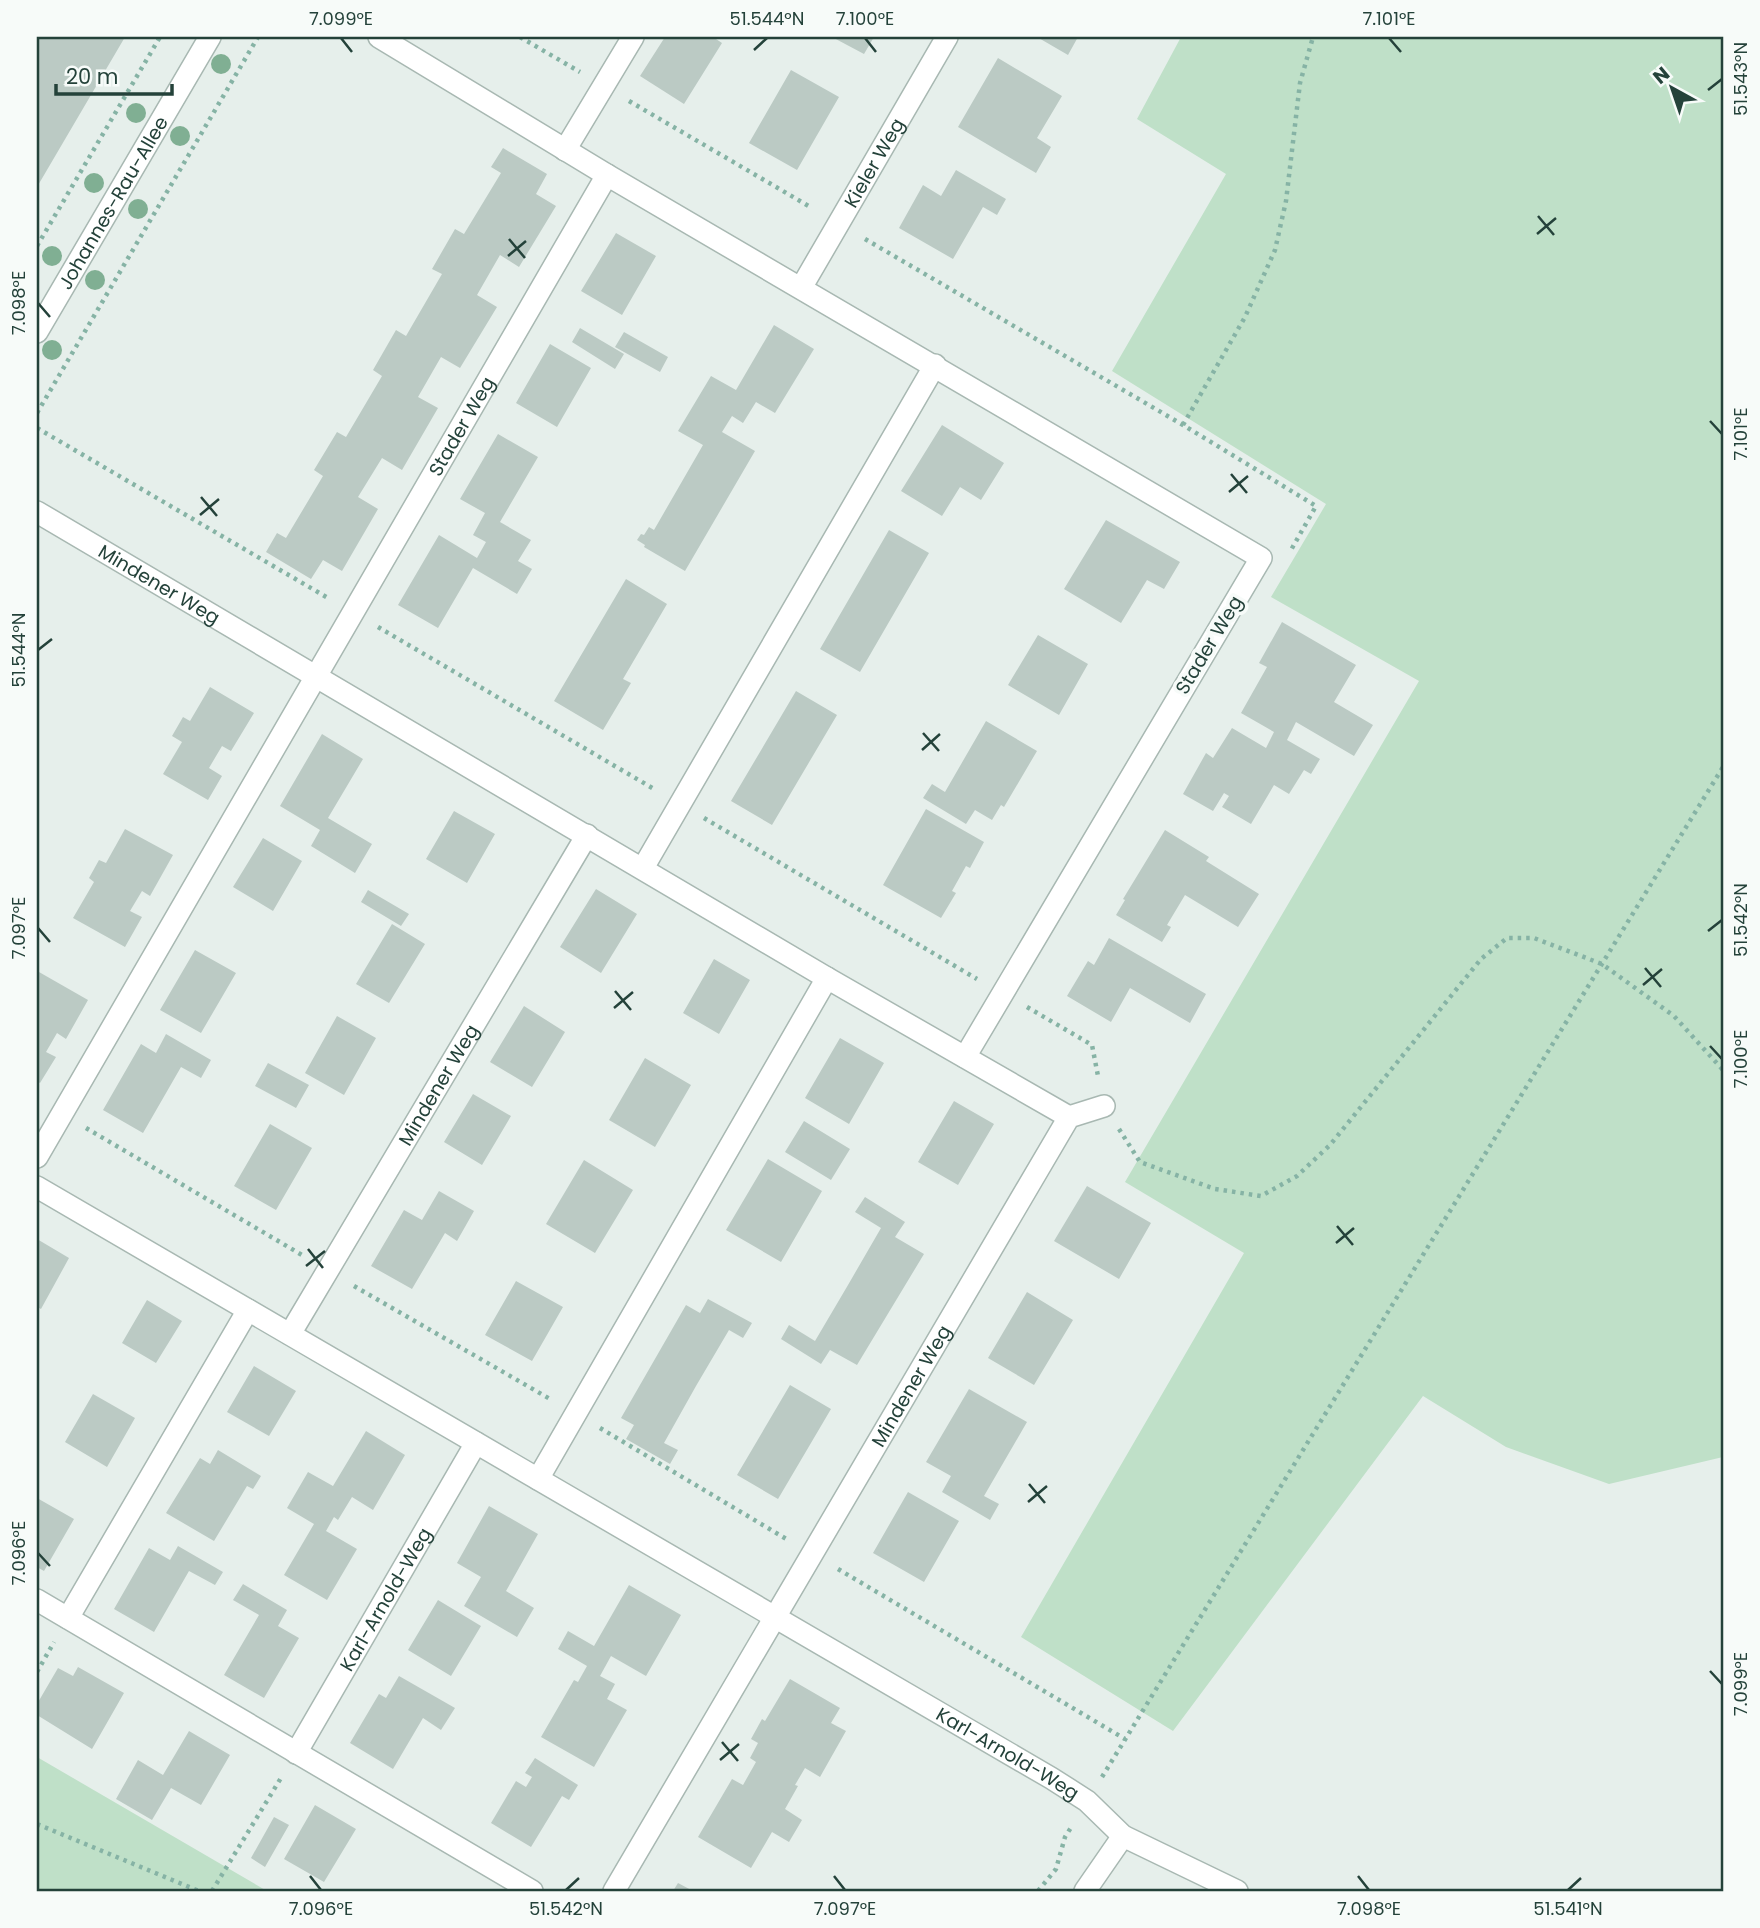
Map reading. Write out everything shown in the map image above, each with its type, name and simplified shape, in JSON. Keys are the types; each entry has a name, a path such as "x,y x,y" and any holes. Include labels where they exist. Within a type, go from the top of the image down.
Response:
{"street":[{"name":"Johannes-Rau-Allee","path":"37,332 210,37"},
{"path":"379,37 607,175 1261,558"},
{"path":"565,150 633,37"},
{"name":"Kieler Weg","path":"801,288 947,37"},
{"name":"Stader Weg","path":"317,676 607,175"},
{"path":"643,868 935,365"},
{"name":"Mindener Weg","path":"37,512 827,978 1069,1117 775,1618"},
{"name":"Stader Weg","path":"965,1057 1261,558"},
{"path":"37,1157 317,676"},
{"name":"Mindener Weg","path":"290,1334 587,835"},
{"path":"538,1479 827,978"},
{"path":"1069,1117 1104,1106"},
{"name":"Karl-Arnold-Weg","path":"37,1187 1051,1778 1087,1801 1123,1836 1237,1891"},
{"path":"68,1618 248,1310"},
{"name":"Karl-Arnold-Weg","path":"296,1753 476,1443"},
{"path":"37,1600 532,1891"},
{"path":"614,1891 775,1618"},
{"path":"1085,1891 1123,1836"}],"path":[{"path":"37,246 160,37"},
{"path":"37,413 258,37"},
{"path":"1261,558 1281,568 1317,506 1183,425 1245,317 1275,250 1286,201 1300,83 1313,37"},
{"path":"37,428 1091,1045 1104,1106 1139,1162 1215,1189 1261,1196 1297,1177 1330,1145 1481,959 1507,938 1534,938 1602,964 1674,1016 1723,1070"},
{"path":"1096,1788 1723,767"},
{"path":"212,1891 296,1753"},
{"path":"37,1824 199,1891"},
{"path":"1038,1891 1056,1869 1065,1837 1071,1828"}],"green space":[{"path":"1181,37 1723,37 1723,1457 1609,1484 1506,1447 1423,1396 1173,1731 1021,1637 1244,1253 1125,1182 1419,681 1271,597 1326,504 1112,371 1226,174 1137,119"},
{"path":"37,1757 267,1891 37,1891"}],"building":[{"path":"37,37 125,37 37,187"},
{"path":"665,37 713,37 722,43 684,104 640,76"},
{"path":"832,37 874,37 864,54"},
{"path":"1037,37 1078,37 1068,55"},
{"path":"998,58 1062,96 1037,138 1051,147 1036,173 958,127"},
{"path":"791,70 839,97 797,170 749,143"},
{"path":"503,148 547,174 536,194 556,206 519,267 500,255 477,295 497,307 460,368 441,357 418,397 438,408 402,470 382,458 358,497 378,509 342,571 323,560 311,579 266,552 277,533 286,538 323,476 314,470 337,432 346,437 382,376 373,370 396,330 406,336 442,274 432,269 455,229 464,234 501,173 491,167"},
{"path":"956,170 1006,199 997,215 983,207 953,259 899,228 923,185 941,196"},
{"path":"616,233 656,256 622,315 581,291"},
{"path":"774,325 814,349 775,413 756,402 743,423 732,416 722,432 755,451 685,571 637,540 649,527 654,530 703,445 678,431 711,376 736,390"},
{"path":"580,328 624,354 615,369 572,342"},
{"path":"624,332 668,357 660,372 615,347"},
{"path":"550,344 591,368 557,427 516,403"},
{"path":"942,425 1004,463 981,500 960,487 942,516 901,491"},
{"path":"498,434 538,457 500,522 531,540 518,561 532,569 517,594 473,568 438,628 398,605 439,535 477,558 486,542 473,535 485,513 460,499"},
{"path":"1106,520 1180,562 1164,589 1147,580 1121,623 1064,589"},
{"path":"889,530 929,553 860,672 820,649"},
{"path":"626,579 667,604 623,679 631,683 603,730 554,701"},
{"path":"1282,622 1356,665 1334,702 1373,725 1354,756 1296,722 1287,740 1320,759 1311,774 1304,770 1289,794 1274,785 1251,824 1222,807 1229,796 1224,793 1213,811 1183,794 1206,753 1213,758 1232,728 1266,748 1274,732 1241,713 1267,667 1259,663"},
{"path":"1038,635 1088,664 1059,715 1008,685"},
{"path":"210,687 254,713 231,751 222,746 209,768 222,776 208,800 163,774 182,742 172,736 183,717 190,721"},
{"path":"796,691 837,715 772,825 731,801"},
{"path":"986,721 1037,751 1004,807 1001,805 992,820 975,810 966,824 923,798 932,784 945,792"},
{"path":"322,734 363,759 328,818 372,844 355,873 311,846 320,830 280,806"},
{"path":"926,809 984,842 970,868 966,866 952,891 956,893 941,918 883,885"},
{"path":"454,811 495,834 467,883 426,859"},
{"path":"125,829 173,855 150,896 142,891 130,911 142,917 125,947 73,918 94,882 89,878 99,860 106,863"},
{"path":"1165,830 1209,857 1206,861 1259,894 1238,927 1185,895 1167,925 1171,927 1162,942 1116,915"},
{"path":"263,838 302,861 273,911 233,887"},
{"path":"596,889 637,914 601,973 560,947"},
{"path":"368,890 409,914 401,926 361,902"},
{"path":"392,924 425,944 389,1003 356,984"},
{"path":"1109,938 1206,994 1190,1023 1130,988 1111,1022 1067,996 1088,961 1094,965"},
{"path":"195,950 236,973 201,1033 160,1010"},
{"path":"714,959 750,980 719,1034 683,1013"},
{"path":"39,972 88,1000 66,1039 57,1033 46,1052 56,1057 40,1083 37,1081"},
{"path":"524,1006 565,1032 532,1087 490,1062"},
{"path":"337,1016 376,1038 344,1095 305,1073"},
{"path":"166,1034 211,1060 201,1078 181,1067 143,1133 103,1110 141,1044 156,1053"},
{"path":"840,1038 884,1063 849,1124 805,1098"},
{"path":"645,1058 691,1085 655,1147 609,1120"},
{"path":"268,1063 309,1085 296,1108 255,1086"},
{"path":"473,1094 511,1116 482,1165 444,1142"},
{"path":"954,1101 994,1124 958,1185 918,1162"},
{"path":"804,1121 850,1149 831,1180 785,1152"},
{"path":"270,1124 312,1148 276,1210 234,1186"},
{"path":"768,1159 822,1191 781,1262 726,1230"},
{"path":"584,1160 633,1190 595,1253 546,1224"},
{"path":"1087,1186 1151,1223 1119,1279 1054,1241"},
{"path":"439,1191 474,1211 457,1241 445,1233 412,1289 371,1266 404,1210 422,1220"},
{"path":"865,1197 905,1222 895,1237 924,1254 857,1365 830,1350 821,1364 781,1339 789,1325 815,1341 881,1228 855,1212"},
{"path":"37,1239 69,1258 41,1309 37,1307"},
{"path":"516,1281 563,1307 532,1361 485,1335"},
{"path":"1027,1292 1073,1320 1034,1385 988,1358"},
{"path":"708,1299 752,1323 743,1338 729,1330 696,1386 664,1443 678,1450 670,1464 626,1439 634,1425 621,1418 686,1305 700,1313"},
{"path":"147,1300 182,1321 156,1363 122,1343"},
{"path":"254,1366 296,1391 269,1436 227,1412"},
{"path":"790,1385 831,1409 778,1499 737,1475"},
{"path":"969,1389 1027,1422 984,1496 999,1504 990,1520 942,1492 951,1476 926,1462"},
{"path":"93,1394 135,1418 107,1467 65,1442"},
{"path":"366,1431 405,1455 373,1510 352,1497 338,1520 334,1517 326,1531 357,1549 327,1600 284,1575 314,1524 287,1508 308,1472 333,1486"},
{"path":"218,1450 261,1476 253,1489 247,1486 214,1541 166,1513 200,1458 210,1464"},
{"path":"908,1492 959,1521 924,1582 873,1553"},
{"path":"37,1498 74,1519 44,1571 37,1567"},
{"path":"489,1506 538,1534 506,1591 534,1608 517,1637 464,1606 481,1577 457,1563"},
{"path":"178,1546 223,1572 215,1585 189,1571 154,1632 114,1609 149,1548 170,1560"},
{"path":"243,1584 287,1610 278,1626 299,1638 264,1698 224,1675 259,1615 233,1600"},
{"path":"629,1585 681,1615 646,1676 611,1656 600,1676 615,1684 607,1699 627,1710 594,1767 541,1737 574,1680 578,1682 587,1666 558,1649 568,1631 594,1646"},
{"path":"438,1600 481,1626 451,1676 408,1650"},
{"path":"78,1667 124,1693 92,1749 37,1715 37,1704 58,1668 73,1676"},
{"path":"399,1676 455,1708 441,1730 423,1718 393,1769 350,1743 379,1694 386,1698"},
{"path":"790,1679 840,1708 831,1723 846,1731 820,1777 805,1768 795,1785 798,1786 785,1809 802,1820 789,1842 772,1832 751,1868 698,1837 732,1779 743,1785 756,1762 750,1758 758,1743 751,1739"},
{"path":"189,1731 230,1755 201,1805 171,1788 152,1820 116,1799 138,1760 163,1775"},
{"path":"535,1758 578,1785 569,1800 562,1796 531,1847 491,1823 516,1781 526,1787 532,1777 525,1773"},
{"path":"315,1805 356,1829 324,1882 284,1859"},
{"path":"274,1817 289,1825 265,1867 251,1858"},
{"path":"678,1883 693,1891 673,1891"}]}
